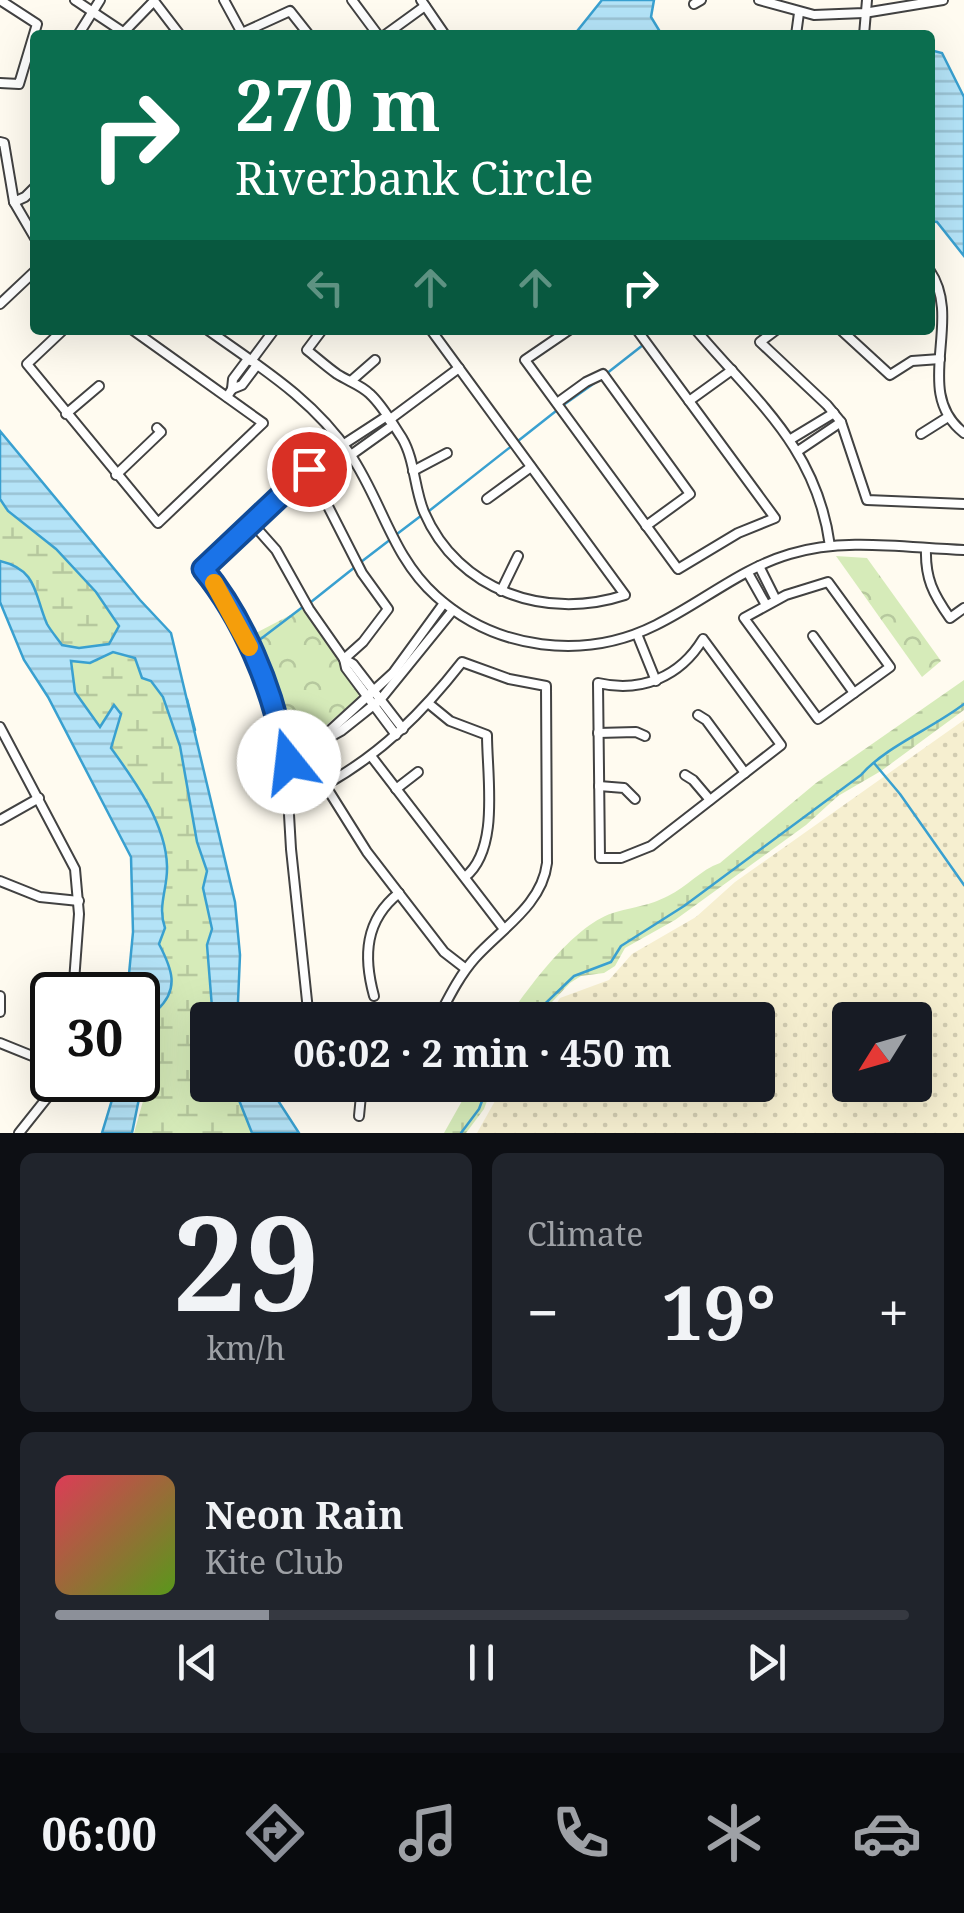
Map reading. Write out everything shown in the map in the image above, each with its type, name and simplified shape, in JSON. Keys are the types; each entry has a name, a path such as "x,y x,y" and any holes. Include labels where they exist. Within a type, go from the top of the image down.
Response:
{"street":[{"path":"0,0 37,24 35,30"},
{"path":"75,0 117,30"},
{"path":"81,30 100,0"},
{"path":"224,0 241,30"},
{"path":"352,0 377,30"},
{"path":"759,0 799,13 864,13 943,0"},
{"path":"857,0 864,13"},
{"path":"864,30 867,0"},
{"path":"126,30 154,1 176,30"},
{"path":"388,30 423,3 441,30"},
{"path":"251,30 290,11 305,30"},
{"path":"797,30 799,13"},
{"path":"0,83 19,84 30,47"},
{"path":"0,142 9,157 14,202 30,229"},
{"path":"14,202 30,193"},
{"path":"26,197 30,199"},
{"path":"0,304 30,276"},
{"path":"935,279 944,305 939,394 948,417 964,433"},
{"path":"58,335 26,364 158,524 264,423 230,393 141,335"},
{"path":"215,335 310,406 352,455 398,550 416,575 453,610 495,633 545,645 588,646 638,634 759,566 788,554 830,546 964,550"},
{"path":"230,393 234,379 270,335"},
{"path":"318,335 306,350 374,398 408,450 422,508 442,544 471,572 501,591 537,603 566,606 625,595 435,335"},
{"path":"562,335 525,360 678,568 775,518 641,335"},
{"path":"700,335 791,439 820,499 830,546"},
{"path":"769,335 760,342 840,422 867,500 964,504"},
{"path":"847,335 890,376 912,362 940,359"},
{"path":"850,338 853,335"},
{"path":"351,381 375,360"},
{"path":"344,444 390,420 458,368"},
{"path":"689,401 732,370"},
{"path":"556,403 603,374 658,449 690,494 646,526"},
{"path":"66,414 99,386"},
{"path":"791,439 834,413"},
{"path":"921,434 948,417"},
{"path":"822,420 828,430"},
{"path":"798,451 840,422"},
{"path":"116,475 161,432 157,428"},
{"path":"352,455 377,428"},
{"path":"413,471 447,453"},
{"path":"486,499 531,467"},
{"path":"307,1002 291,849 289,754 248,643 203,569 309,469 362,573 388,608 363,642 344,659"},
{"path":"252,523 276,550 346,668 399,732"},
{"path":"926,549 926,575 936,599 950,618 964,608"},
{"path":"501,591 518,556"},
{"path":"759,566 776,600"},
{"path":"748,573 766,605"},
{"path":"828,582 890,667 818,719 744,618 766,605 828,582"},
{"path":"760,594 770,589"},
{"path":"374,699 444,603"},
{"path":"289,754 374,699 453,610"},
{"path":"638,634 656,681"},
{"path":"813,636 854,693"},
{"path":"703,639 781,745 642,851 622,858 600,858 598,732 598,683 632,686 656,681 684,664 703,639"},
{"path":"447,1002 466,970 536,896 546,872 546,686 508,679 462,662 399,732 371,756 325,784 356,836 399,893 444,952 466,970"},
{"path":"428,703 450,721 487,735 488,839 479,863 465,877"},
{"path":"698,715 706,720 745,773"},
{"path":"0,726 71,856 79,900 74,972"},
{"path":"598,732 636,732 645,736"},
{"path":"371,756 504,928"},
{"path":"396,789 418,772"},
{"path":"685,775 710,800"},
{"path":"599,786 624,788 635,798"},
{"path":"0,820 39,798"},
{"path":"0,881 40,897 79,900"},
{"path":"374,996 369,934 381,909 399,893"},
{"path":"0,996 0,1012"},
{"path":"0,1043 30,1055"},
{"path":"19,1133 44,1102"},
{"path":"359,1116 360,1102"}],"shaded area":[{"path":"964,720 964,1133 477,1133 494,1102 775,1102 775,1002 557,1002 609,980 632,954 696,917 735,882"}],"green space":[{"path":"0,476 121,612 169,694 205,843 219,1002 190,1002 190,1102 249,1102 263,1133 134,1133 143,1102 160,1102 160,972 154,972 160,885 0,568"},
{"path":"836,556 867,558 941,661 922,677"},
{"path":"302,609 360,692 317,733 295,743 286,735 250,636"},
{"path":"964,680 964,710 881,771 838,796 806,825 675,920 625,948 615,966 604,973 581,976 552,1002 519,1002 555,957 585,929 600,918 648,904 681,888 720,863 816,783"},
{"path":"461,1102 487,1102 466,1133 444,1133"}],"water":[{"path":"602,0 654,0 651,17 659,30 578,30"},
{"path":"935,51 942,53 964,97 964,256 937,222"},
{"path":"0,431 171,633 235,902 240,955 238,1002 212,1002 207,945 212,929 203,888 207,871 197,842 180,746 163,697 151,681 142,678 135,658 113,652 90,663 71,661 75,692 100,727 114,705 121,714 111,748 148,804 161,834 167,874 162,912 165,928 159,944 172,979 169,994 160,1007 160,972 129,972 133,932 131,857 48,697 24,660 0,602 0,561 22,570 28,577 47,624 62,645 79,648 109,644 119,626 96,592 56,549 8,511 0,499"},
{"path":"111,1102 138,1102 132,1133 102,1133"},
{"path":"240,1102 279,1102 299,1133 252,1133"}],"waterway":[{"path":"606,374 643,345"},
{"path":"562,406 596,382"},
{"path":"429,511 556,411"},
{"path":"397,534 422,515"},
{"path":"361,562 391,539"},
{"path":"311,602 355,567"},
{"path":"258,641 304,606"},
{"path":"187,699 195,730"},
{"path":"547,1002 574,976 611,962 621,946 684,906 883,755 964,704"},
{"path":"874,763 964,885"},
{"path":"461,1133 482,1102"}],"slow traffic":[{"path":"214,583 249,647"}],"route":[{"path":"289,762 294,751 283,746 276,714 248,643 203,569 309,469"}]}
